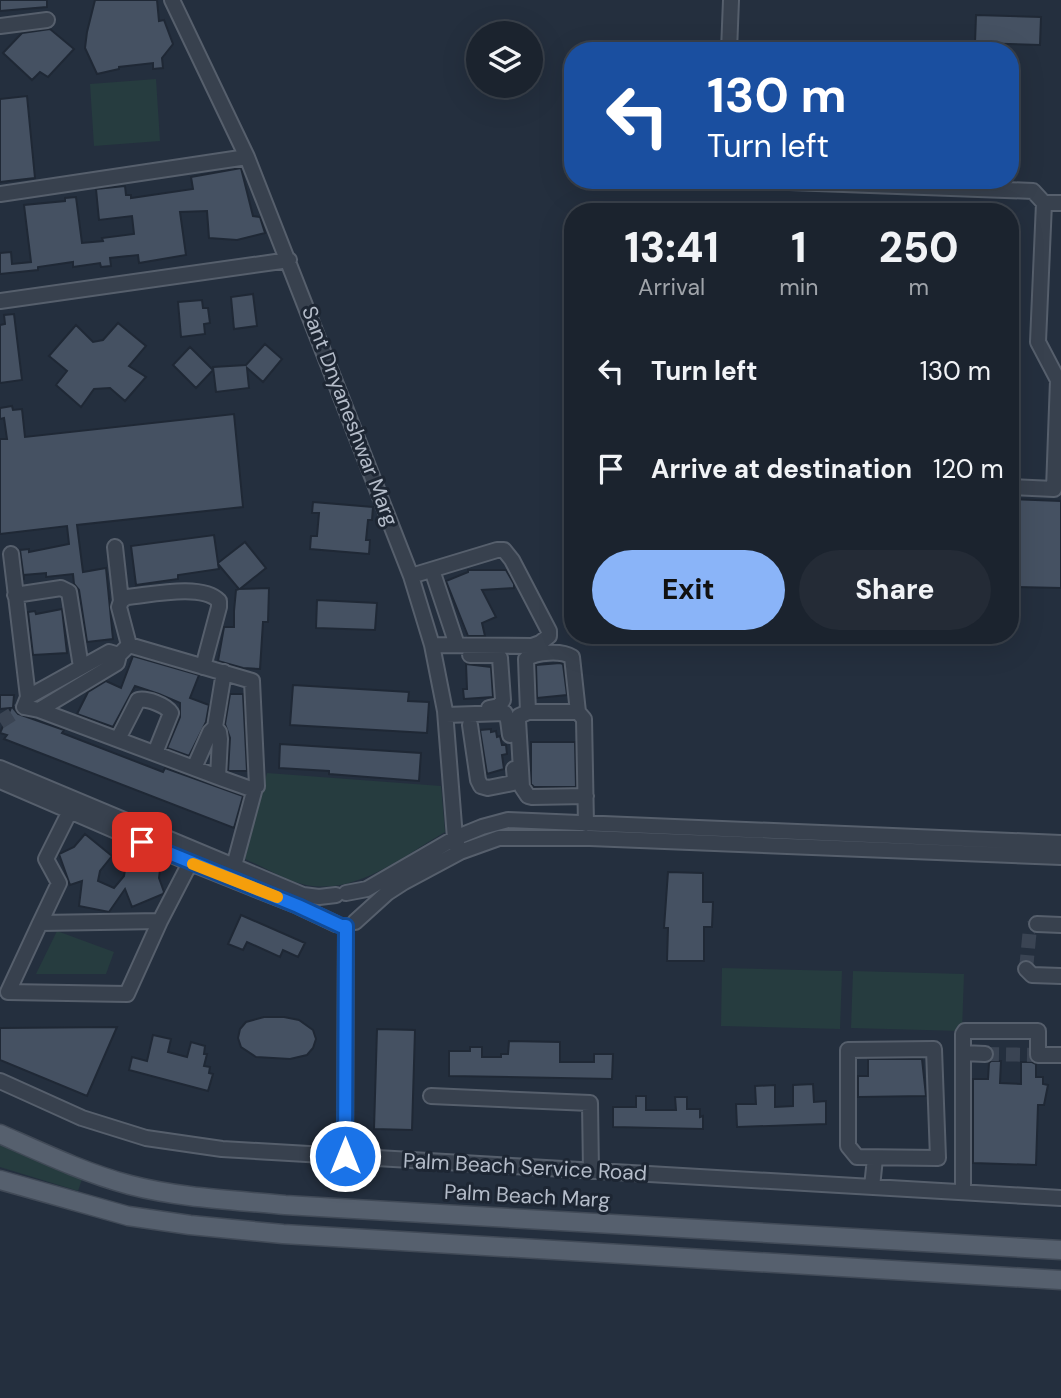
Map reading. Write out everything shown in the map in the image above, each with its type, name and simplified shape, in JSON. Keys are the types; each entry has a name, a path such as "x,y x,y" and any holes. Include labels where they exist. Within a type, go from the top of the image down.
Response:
{"main road":[{"name":"Palm Beach Marg","path":"0,1134 85,1171 133,1186 285,1205 1061,1250"},
{"path":"0,1180 128,1216 270,1233 1061,1280"}],"street":[{"name":"Sant Dnyaneshwar Marg","path":"172,0 247,157 411,576 434,650 445,713 458,845"},
{"path":"729,42 731,0"},
{"path":"0,26 47,20"},
{"path":"0,194 247,157"},
{"path":"979,189 1033,191 1044,203 1038,342 1058,380 1054,489 1019,487"},
{"path":"1044,203 1061,203"},
{"path":"0,301 289,260"},
{"path":"39,710 117,663 124,650 115,547"},
{"path":"411,576 504,550 512,560 549,631 545,640 532,646 457,645 434,650"},
{"path":"11,554 28,697 24,707 39,710 218,777 255,788"},
{"path":"432,570 457,645"},
{"path":"15,595 67,589 71,596 82,667"},
{"path":"121,601 127,597 182,591 206,592 215,597 219,601 219,607 203,667"},
{"path":"426,621 447,614"},
{"path":"28,697 109,652 124,650 224,672 252,681 257,786 234,866"},
{"path":"434,650 494,655 500,658 501,663 501,704 496,708 445,713"},
{"path":"528,712 526,659 564,653 572,657 578,712 584,719 586,824"},
{"path":"194,768 210,732 215,727 224,672"},
{"path":"118,739 138,700 143,699 166,707 171,713 155,753"},
{"path":"578,712 528,712 519,716 522,787 524,792 532,797 586,796"},
{"path":"445,713 505,713 509,720 515,780 513,783 488,788 481,786 470,724"},
{"path":"215,727 219,733 218,777"},
{"path":"0,768 303,895 319,897 368,889 458,845 520,836 1061,857"},
{"path":"0,781 190,863 346,924"},
{"path":"70,811 46,859 59,883 8,992 127,994 190,863"},
{"path":"346,924 482,827 508,820 1061,843"},
{"path":"341,894 352,894 359,902 361,912 346,924 331,920 328,909 331,899 341,894"},
{"path":"40,923 160,921"},
{"path":"345,1156 346,924"},
{"path":"1037,924 1061,925"},
{"path":"1026,969 1032,975 1061,976"},
{"path":"963,1192 965,1031 1038,1031 1038,1055 1061,1055"},
{"path":"934,1049 938,1158 876,1158 857,1157 848,1146 848,1050 934,1049"},
{"path":"963,1053 985,1054"},
{"name":"Palm Beach Service Road","path":"0,1081 82,1118 146,1138 222,1149 1061,1198"},
{"path":"431,1096 590,1103 591,1171"},
{"path":"872,1187 876,1158"}],"green space":[{"path":"156,79 160,141 94,146 90,84"},
{"path":"267,773 441,786 445,832 396,862 361,879 325,887 298,883 245,859"},
{"path":"57,931 114,952 106,974 36,974"},
{"path":"722,968 842,971 840,1029 721,1026"},
{"path":"853,971 964,974 962,1031 851,1028"},
{"path":"0,1145 82,1179 78,1191 0,1167"}],"building":[{"path":"0,0 47,0 47,7 0,11"},
{"path":"95,0 157,0 159,21 164,20 173,44 162,58 163,68 153,69 153,63 119,67 97,74 85,48"},
{"path":"976,15 1041,17 1040,45 975,42"},
{"path":"50,29 74,49 48,77 40,72 32,80 3,53 22,33"},
{"path":"27,96 35,178 0,182 0,99"},
{"path":"241,168 253,216 260,217 265,233 237,240 209,238 207,211 180,212 186,255 139,263 138,255 110,258 111,266 101,267 100,263 73,267 73,262 38,267 38,270 0,274 0,253 11,252 12,264 31,262 24,205 65,201 65,198 76,197 82,243 103,241 102,238 134,234 132,216 99,220 96,189 125,186 126,195 131,195 131,198 193,189 191,177"},
{"path":"253,294 257,326 234,329 231,297"},
{"path":"202,300 203,308 208,308 210,323 204,324 205,334 181,337 178,302"},
{"path":"14,314 22,380 0,383 0,325 5,324 4,315"},
{"path":"118,323 146,346 129,366 146,377 125,401 110,388 94,389 81,407 56,385 67,371 49,356 76,325 93,342 103,340"},
{"path":"265,344 282,359 263,382 247,368 249,388 216,392 213,367 246,365"},
{"path":"190,347 213,370 196,388 173,365"},
{"path":"12,406 13,410 22,409 25,437 234,414 243,507 77,525 83,572 106,568 113,639 87,642 79,590 74,584 73,574 46,577 46,573 24,575 24,580 20,550 29,549 29,552 69,544 67,526 0,534 0,439 7,439 4,418 0,419 0,408"},
{"path":"1019,499 1061,501 1061,588 1019,587"},
{"path":"313,502 373,507 372,520 368,520 366,540 370,540 369,554 310,549 311,536 317,536 319,513 312,513"},
{"path":"214,535 218,563 245,542 266,568 240,589 269,588 268,622 263,622 260,669 243,668 218,661 224,627 234,627 236,590 239,589 218,564 219,569 136,585 131,546"},
{"path":"468,570 506,570 514,584 514,588 482,590 496,617 482,623 485,636 468,636 446,581"},
{"path":"317,600 377,603 375,630 316,628"},
{"path":"62,609 67,653 33,655 28,612 35,611 36,614"},
{"path":"133,656 199,675 190,698 209,705 206,722 189,756 167,748 180,717 180,703 159,694 135,686 113,727 77,714 88,692 106,681 121,688"},
{"path":"466,664 491,667 493,697 464,699 463,689 467,689"},
{"path":"563,664 567,695 537,698 536,665"},
{"path":"293,685 409,692 408,701 429,702 427,733 290,725"},
{"path":"230,694 243,694 247,771 228,771 230,738 225,724"},
{"path":"0,695 14,695 13,708 18,714 64,730 62,733 163,772 165,768 243,796 234,828 4,739 7,735 0,733 11,708 0,709"},
{"path":"491,729 491,732 496,731 497,737 500,736 502,745 506,745 507,754 502,755 504,769 487,774 480,730"},
{"path":"531,742 575,742 576,787 534,787 531,784"},
{"path":"280,744 421,753 419,781 279,768"},
{"path":"85,834 112,856 100,871 98,881 114,888 124,876 127,857 161,862 159,878 163,894 132,907 125,889 109,912 79,906 82,881 70,885 59,854 74,847"},
{"path":"668,872 703,873 703,902 713,902 712,927 704,927 704,961 667,961 668,928 664,928"},
{"path":"241,915 305,943 298,957 283,950 280,957 247,942 243,950 228,944"},
{"path":"264,1017 299,1020 313,1030 316,1039 313,1048 307,1055 290,1059 256,1057 241,1047 238,1038 240,1029 246,1022"},
{"path":"117,1027 87,1096 0,1060 0,1028"},
{"path":"377,1029 415,1030 412,1130 374,1129"},
{"path":"153,1035 171,1039 168,1052 187,1057 191,1042 205,1046 204,1054 207,1054 204,1066 210,1067 209,1073 213,1074 208,1091 129,1070 132,1057 147,1061"},
{"path":"509,1041 560,1042 560,1062 594,1062 594,1054 613,1054 612,1079 449,1076 449,1051 470,1051 470,1047 482,1047 482,1057 501,1057 501,1054 508,1054"},
{"path":"868,1059 922,1059 926,1096 858,1097 858,1076 868,1076"},
{"path":"991,1061 1001,1061 1000,1083 1021,1084 1021,1062 1032,1062 1036,1064 1036,1077 1043,1077 1043,1084 1048,1085 1044,1105 1038,1105 1036,1165 973,1163 973,1079 988,1079"},
{"path":"813,1084 814,1102 826,1101 826,1124 737,1127 736,1104 756,1104 755,1086 775,1085 775,1107 793,1106 793,1085"},
{"path":"636,1096 646,1096 646,1110 676,1110 675,1097 687,1097 687,1109 700,1109 703,1129 613,1127 613,1107 636,1107"}],"tunnel":[{"path":"0,722 24,707"},
{"path":"1026,969 1030,928 1037,924"},
{"path":"985,1054 1038,1055"}],"slow traffic":[{"path":"193,864 277,897"}],"route":[{"path":"142,842 346,926 345,1156"}]}
